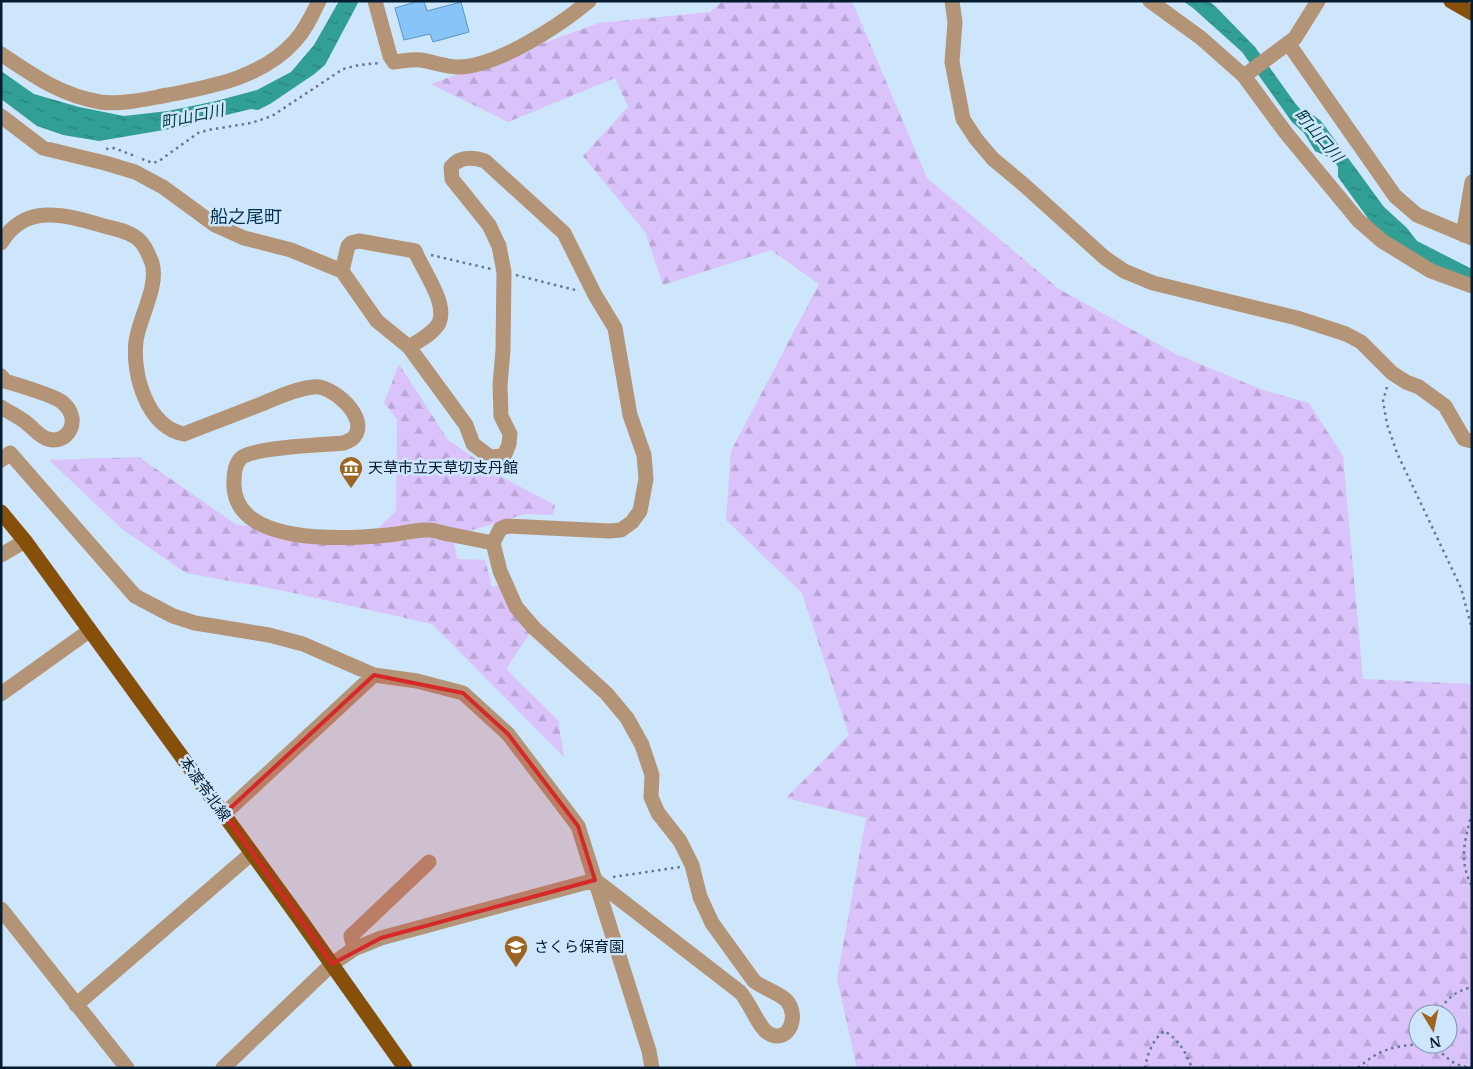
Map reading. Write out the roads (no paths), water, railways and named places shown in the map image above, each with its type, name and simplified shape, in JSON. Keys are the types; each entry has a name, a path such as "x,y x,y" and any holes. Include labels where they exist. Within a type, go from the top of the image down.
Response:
{"main road":[{"path":"1451,1 1472,13"},
{"name":"本渡苓北線","path":"1,512 25,541 224,814 405,1068"}],"street":[{"path":"1,54 45,84 72,95 101,102 126,102 230,81 256,70 281,54 296,40 308,23 319,1"},
{"path":"375,1 390,56 394,62 420,60 460,67 474,65 502,56 532,41 588,1"},
{"path":"952,1 955,22 952,62 963,119 993,159 1105,258 1124,271 1153,283 1297,318 1346,334 1361,342 1392,373 1406,382 1419,387 1445,406 1464,439 1472,441"},
{"path":"1150,1 1248,72 1286,133 1358,220 1382,241 1431,271 1472,286"},
{"path":"1248,72 1295,38 1318,1"},
{"path":"1286,44 1395,196 1417,215 1467,237 1472,182"},
{"path":"1,116 43,148 135,172 164,187 215,225 244,238 291,250 342,271 376,321 409,347 466,425 473,444 490,457 505,454 510,434 501,416 500,385 503,350 499,246 489,225 452,179 451,167 456,162 474,158 486,161 564,233 614,328 630,416 644,455 646,479 640,511 632,522 621,530 507,526 500,529 493,543 500,570 516,607 534,628 606,693 627,718 642,745 652,775 651,797 658,813 680,841 692,865 700,897 712,924 754,981 761,987 781,996 792,1009 792,1025 789,1030 776,1036 768,1034 740,992 594,880"},
{"path":"1,244 6,235 19,223 34,217 50,214 71,217 129,233 139,240 153,265 153,280 136,340 137,373 150,410 159,422 174,432 184,434 284,395 315,386 332,391 347,404 357,419 358,428 354,438 344,443 254,452 240,458 235,471 235,492 241,507 248,516 258,523 277,530 304,536 331,539 429,530 493,543"},
{"path":"342,271 348,246 351,243 359,241 415,251 429,278 438,301 440,313 439,323 431,332 409,347"},
{"path":"1,376 5,380 61,402 71,412 74,422 70,431 60,438 50,440 37,434 26,422 1,407"},
{"path":"1,460 10,454 135,596 149,604 173,616 195,623 269,635 303,644 374,675 417,681 463,693 508,734 578,826 649,1051 652,1068"},
{"path":"1,555 25,541"},
{"path":"1,694 89,631"},
{"path":"224,814 374,675"},
{"path":"76,1005 252,853"},
{"path":"354,949 351,936 429,862"},
{"path":"224,1068 332,964 354,949 381,938 594,880"},
{"path":"1,910 127,1068"}],"water":[{"name":"町山口川","path":"339,1 359,1 325,65 270,104 258,110 251,109 197,122 193,125 99,141 63,135 37,126 1,99 1,71 34,94 79,107 124,116 168,111 257,90 291,72 314,45"},
{"name":"町山口川","path":"1183,1 1209,1 1215,6 1255,47 1295,103 1318,130 1321,127 1309,112 1321,121 1384,207 1407,228 1417,241 1472,269 1472,280 1433,266 1375,228 1338,177 1338,167 1333,159 1315,151 1304,133 1292,122 1242,52"}],"place":[{"name":"天草市立天草切支丹館","path":"351,489"},
{"name":"さくら保育園","path":"516,968"}],"district":[{"name":"船之尾町","path":"246,217"}]}
